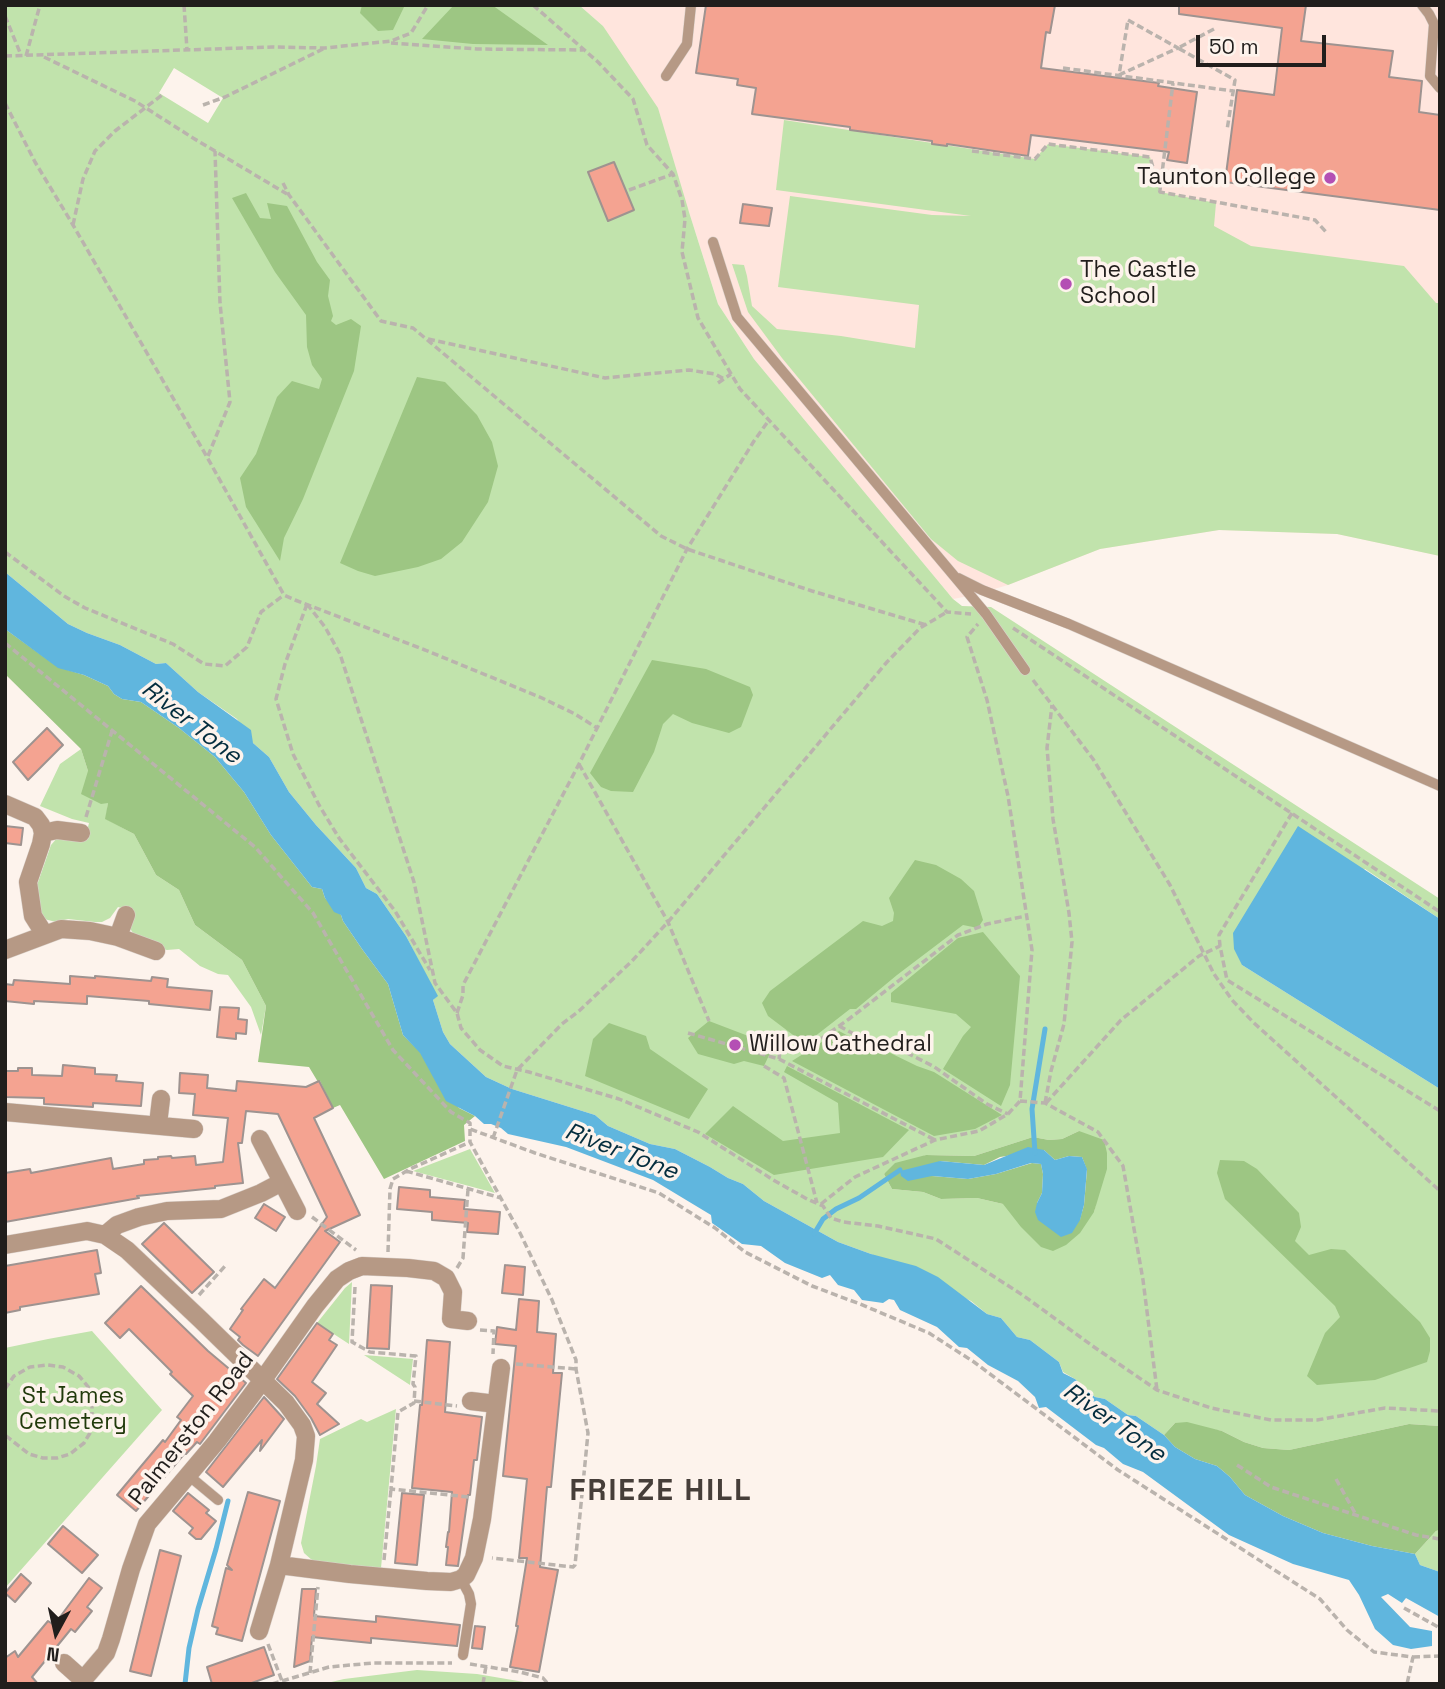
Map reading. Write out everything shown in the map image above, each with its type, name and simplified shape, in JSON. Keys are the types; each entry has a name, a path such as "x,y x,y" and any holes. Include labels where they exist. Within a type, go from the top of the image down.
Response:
{"street":[{"path":"5,804 35,817 41,825 41,845 28,882 33,916 45,935"},
{"path":"43,833 57,830 81,833"},
{"path":"118,937 126,915"},
{"path":"5,950 61,929 118,937 156,951"},
{"path":"158,1124 161,1099"},
{"path":"5,1112 194,1129"},
{"path":"260,1139 297,1211"},
{"path":"105,1235 117,1225 139,1217 167,1211 221,1209 261,1194 282,1182"},
{"path":"5,1245 87,1231 105,1235 127,1250 188,1307 286,1403 302,1425 306,1436 304,1460 279,1565 259,1630"},
{"path":"358,1261 362,1266 434,1271 446,1278 453,1292 452,1320"},
{"name":"Palmerston Road","path":"64,1663 83,1680 106,1653 147,1524 217,1441 315,1306 337,1279 358,1261"},
{"path":"279,1565 382,1577 451,1582 461,1579 470,1570 474,1558 485,1498 501,1368"},
{"path":"471,1401 496,1404"}],"lane":[{"path":"666,76 687,44 691,5"},
{"path":"1422,5 1434,24 1430,76 1440,88"},
{"path":"713,242 737,317 986,614 1025,670"},
{"path":"952,575 1440,786"},
{"path":"188,1475 218,1500"},
{"path":"461,1579 471,1604 463,1655"}],"path":[{"path":"26,56 40,5"},
{"path":"184,5 187,50"},
{"path":"5,56 272,47 325,48 391,41 411,33 428,5"},
{"path":"533,5 585,50 634,99 647,145 674,174 682,200 685,219 681,252 698,318 740,389 947,612"},
{"path":"5,16 21,55"},
{"path":"1119,75 1128,20 1234,80 1227,130"},
{"path":"1119,75 1214,29"},
{"path":"380,42 477,49 585,50"},
{"path":"203,105 325,48"},
{"path":"41,55 135,101 289,195"},
{"path":"1063,68 1233,91"},
{"path":"1160,192 1173,83"},
{"path":"73,225 83,179 95,151 115,131 162,95"},
{"path":"5,103 34,162 207,457 284,595 542,698 596,727"},
{"path":"972,151 1035,159 1048,144 1150,158 1160,192"},
{"path":"207,457 230,402 220,303 215,151"},
{"path":"629,190 674,174"},
{"path":"283,183 381,321 413,328 662,536 687,549 812,591 926,625"},
{"path":"1160,192 1315,220 1327,233"},
{"path":"426,338 604,378 689,370 715,374 724,379"},
{"path":"718,383 731,374"},
{"path":"457,1013 463,985 579,764 687,549 769,419"},
{"path":"5,552 64,596 85,608 173,644 204,664 225,666 247,647 261,612 284,595"},
{"path":"307,604 325,627 340,654 414,882 435,983 457,1013 461,1028 480,1050 516,1072 619,1099 698,1132 775,1181 820,1205 831,1218 936,1239 1024,1296 1157,1390 1210,1408 1271,1420 1317,1420 1385,1408 1440,1410"},
{"path":"307,604 285,664 276,699 293,754 318,805 339,838 395,911 433,974"},
{"path":"494,1135 516,1072 562,1024 632,961 668,922 887,662 920,628 947,612 993,614 1440,912"},
{"path":"820,1205 855,1177 935,1139 979,1131 1008,1114 1020,1101 1032,950 1008,796 987,700 967,637 986,614"},
{"path":"5,643 264,856 313,912 393,1050 451,1112 470,1124 470,1142 520,1233 552,1300 576,1360 588,1433 575,1565 573,1567 474,1558"},
{"path":"1025,670 1093,759 1163,874 1214,974 1226,991 1254,1023 1440,1191"},
{"path":"1045,1103 1064,1024 1072,942 1054,819 1047,748 1052,705"},
{"path":"81,833 112,730"},
{"path":"579,764 668,922 709,1021"},
{"path":"1292,813 1219,935 1227,980 1440,1111"},
{"path":"779,1059 780,1051 808,1048 958,934 987,924 1026,916"},
{"path":"1045,1103 1121,1020 1199,956 1220,946"},
{"path":"839,1026 865,1040 897,1048 933,1066 987,1104 1008,1114"},
{"path":"688,1033 779,1059 935,1139"},
{"path":"764,1066 784,1078 820,1205"},
{"path":"1020,1101 1045,1103 1098,1132 1123,1166 1143,1280 1157,1390"},
{"path":"470,1129 659,1192 715,1228 745,1252 811,1286 929,1333 974,1362 1118,1470 1320,1600 1347,1630 1374,1652 1413,1657 1440,1656"},
{"path":"388,1266 390,1189 393,1179 470,1142"},
{"path":"406,1171 501,1198"},
{"path":"448,1282 463,1258 468,1189"},
{"path":"297,1211 305,1212 343,1239 358,1261 352,1342 370,1352 416,1356 414,1403 398,1412 382,1577"},
{"path":"188,1307 226,1266"},
{"path":"452,1320 472,1329 494,1331 493,1357 501,1368 507,1363 576,1369"},
{"path":"5,1389 14,1376 30,1367 63,1367 79,1376 90,1389 92,1411 90,1433 84,1443 70,1454 57,1458 29,1454 5,1435"},
{"path":"414,1401 465,1406 471,1401"},
{"path":"1237,1465 1271,1487 1416,1535 1440,1539"},
{"path":"1336,1479 1356,1515"},
{"path":"391,1489 485,1498"},
{"path":"310,1673 320,1571"},
{"path":"1404,1608 1440,1628"},
{"path":"259,1630 267,1640 282,1681"},
{"path":"1407,1684 1413,1657"},
{"path":"272,1684 329,1667 373,1663 461,1663 520,1672 542,1678 548,1684"},
{"path":"483,1684 486,1666"}],"shaded area":[{"name":"The Castle School","path":"579,5 1440,5 1440,556 1337,534 1219,530 1100,549 1008,585 953,599 754,359 718,304 689,212 603,26"}],"green space":[{"path":"5,5 579,5 603,26 658,108 718,304 754,359 953,599 962,606 991,607 1440,899 1440,919 1365,869 1242,965 1440,1089 1440,1426 1409,1424 1289,1450 1263,1448 1222,1431 1175,1423 1164,1435 1136,1416 1128,1415 1105,1399 1095,1397 1063,1372 1059,1362 1030,1340 1017,1337 1001,1318 987,1314 971,1301 871,1254 838,1242 764,1201 743,1184 675,1149 650,1144 608,1126 595,1115 512,1089 486,1077 450,1044 443,1032 433,1000 437,996 406,936 377,894 366,888 356,868 289,792 269,757 253,743 237,719 198,692 166,663 156,664 120,645 68,624 5,572","holes":["174,68 223,98 208,123 159,93","614,162 634,210 588,173","1079,1131 1099,1191 1094,1212 1003,1204 977,1198 941,1199 923,1192 892,1189 884,1174 926,1155 974,1156 1033,1137 1062,1139"]},
{"path":"362,5 405,5 393,30 378,31 360,13"},
{"path":"454,5 492,5 548,45 473,44 422,39"},
{"name":"The Castle School","path":"784,120 1035,159 1048,144 1150,157 1160,192 1216,203 1214,226 1251,246 1404,266 1436,303 1440,303 1440,556 1337,534 1219,530 1100,549 1008,585 958,561 931,539 782,358 748,312 732,264 744,265 752,306 777,329 915,348 919,305 778,287 790,196 932,215 971,216 776,190"},
{"path":"246,193 260,218 271,219 267,203 287,206 317,262 330,280 328,296 333,316 331,321 336,325 351,319 361,326 354,371 303,499 284,538 280,561 246,507 240,478 256,454 277,397 292,381 319,389 322,379 312,365 307,347 306,315 275,272 232,198"},
{"path":"417,377 445,382 477,415 492,442 498,466 488,502 462,542 441,559 375,576 340,563"},
{"path":"5,629 58,667 108,686 122,699 141,702 215,757 244,792 271,835 312,887 322,889 325,898 341,915 388,984 403,1035 420,1052 459,1108 475,1116 464,1125 465,1141 384,1179 340,1105 333,1108 320,1081 318,1082 309,1067 258,1062 266,1006 242,960 195,925 179,890 156,875 134,834 105,819 108,803 101,804 81,794 88,771 81,749 5,674"},
{"path":"652,660 706,669 750,687 753,695 741,727 729,733 692,723 673,714 663,724 654,752 633,792 611,791 601,787 590,773"},
{"path":"81,749 88,771 108,803 106,819 134,834 156,875 179,890 195,925 242,960 266,1006 261,1035 251,1007 228,975 218,974 200,966 179,949 158,948 136,937 130,922 134,912 118,907 110,918 102,922 68,919 56,922 44,919 37,885 51,845 58,837 85,839 89,823 40,806 60,764"},
{"path":"915,860 936,865 961,879 974,891 983,920 978,928 963,925 856,1009 850,1009 805,1044 768,1016 762,1003 770,991 863,921 882,926 893,921 894,913 889,898"},
{"path":"983,932 1020,976 1010,1085 1001,1106 943,1069 971,1027 956,1014 891,1002 891,993 958,938"},
{"path":"709,1021 764,1042 771,1051 764,1066 744,1061 734,1064 698,1054 688,1038"},
{"path":"609,1023 646,1036 650,1049 708,1089 689,1119 585,1076 593,1039"},
{"path":"839,1031 934,1072 1002,1115 975,1129 934,1136 792,1061"},
{"path":"787,1066 909,1130 883,1157 774,1175 705,1134 733,1106 783,1141 840,1133 838,1103 784,1072"},
{"path":"1079,1131 1104,1140 1107,1169 1094,1212 1080,1233 1066,1245 1053,1251 1041,1247 1003,1204 977,1198 941,1199 923,1192 892,1189 884,1174 895,1163 926,1155 974,1156 1033,1137 1062,1139","holes":["1044,1150 1055,1160 1069,1156 1082,1157 1087,1170 1080,1220 1037,1203 1042,1193 1041,1164 1032,1163 968,1179 932,1176 940,1161 984,1165 1000,1157"]},
{"path":"470,1149 495,1193 413,1171"},
{"path":"1220,1160 1244,1161 1257,1169 1299,1213 1301,1227 1295,1241 1309,1255 1331,1249 1345,1250 1420,1322 1430,1338 1427,1362 1375,1380 1317,1385 1307,1376 1325,1333 1340,1317 1335,1306 1225,1199 1217,1173"},
{"path":"352,1282 349,1344 317,1323"},
{"name":"St James Cemetery","path":"92,1331 162,1410 5,1588 5,1348"},
{"path":"364,1355 413,1359 410,1385"},
{"path":"396,1409 381,1568 313,1561 304,1553 301,1543 320,1439 361,1419 367,1422"},
{"path":"1187,1422 1222,1431 1263,1448 1289,1450 1409,1424 1440,1426 1440,1530 1415,1554 1323,1533 1283,1516 1245,1495 1217,1466 1195,1459 1175,1447 1164,1435 1175,1423"},
{"path":"1440,1530 1440,1572 1420,1565 1415,1554"},
{"path":"417,1670 477,1674 536,1684 323,1684"}],"water":[{"name":"River Tone","path":"5,572 68,624 120,645 156,664 166,663 198,692 251,730 253,743 269,757 289,792 356,868 366,888 377,894 406,936 438,996 433,1000 443,1032 450,1044 486,1077 512,1089 595,1115 608,1126 650,1144 675,1149 743,1184 764,1201 838,1242 916,1266 938,1277 987,1314 1001,1318 1017,1337 1030,1340 1059,1362 1063,1373 1075,1379 1095,1397 1105,1399 1128,1415 1136,1416 1195,1459 1217,1466 1245,1495 1283,1516 1323,1533 1415,1554 1420,1565 1440,1572 1440,1617 1406,1598 1402,1603 1388,1594 1381,1597 1410,1627 1432,1631 1432,1646 1411,1649 1393,1645 1375,1629 1349,1580 1293,1564 1229,1535 1143,1472 1123,1464 1046,1407 1039,1408 1035,1397 1018,1381 988,1365 967,1348 959,1347 937,1327 900,1310 894,1300 889,1299 883,1303 862,1300 854,1290 838,1285 830,1275 822,1278 785,1263 761,1246 742,1244 712,1223 711,1215 653,1180 566,1147 508,1134 501,1128 484,1124 475,1116 446,1101 420,1053 403,1035 388,984 341,915 334,912 322,889 312,887 271,835 244,792 215,757 141,702 122,699 108,686 84,675 58,668 5,629"},
{"path":"1298,826 1440,919 1440,1089 1242,965 1234,949 1233,933"},
{"path":"1028,1147 1044,1150 1055,1160 1069,1156 1082,1157 1087,1169 1084,1205 1080,1220 1072,1233 1061,1237 1038,1220 1035,1212 1042,1193 1041,1164 1031,1163 968,1179 932,1176 908,1181 901,1176 900,1171 940,1161 984,1165"}],"building":[{"path":"706,5 1055,5 1050,33 1046,32 1041,68 1159,83 1158,86 1197,92 1187,163 1167,160 1169,152 1031,135 1028,156 932,144 932,141 850,130 850,127 752,114 756,88 737,85 738,79 696,73"},
{"path":"1179,5 1306,5 1301,41 1393,51 1389,77 1422,81 1419,112 1440,115 1440,210 1225,182 1237,90 1274,95 1282,28 1179,14"},
{"path":"614,162 634,210 608,221 588,172"},
{"path":"743,204 772,208 769,226 740,223"},
{"path":"47,728 63,745 28,780 13,762"},
{"path":"5,826 23,828 21,845 5,843"},
{"path":"70,976 151,981 152,977 168,979 167,987 212,991 210,1010 87,996 87,1004 5,1001 5,984 13,985 14,980 70,984"},
{"path":"220,1007 239,1008 238,1019 247,1020 246,1034 236,1033 236,1039 217,1037"},
{"path":"63,1065 95,1068 95,1074 117,1075 116,1081 143,1083 141,1106 44,1104 44,1098 5,1097 5,1071 32,1068 32,1075 62,1076"},
{"path":"180,1073 208,1075 207,1088 236,1091 237,1081 306,1087 319,1081 333,1108 314,1118 360,1215 325,1231 340,1242 258,1356 243,1345 238,1340 240,1337 230,1329 243,1310 241,1309 264,1279 275,1288 327,1217 278,1114 246,1111 242,1143 238,1143 243,1183 137,1196 139,1198 5,1222 5,1173 30,1169 31,1173 111,1158 113,1169 171,1156 195,1156 196,1165 223,1162 228,1118 193,1115 195,1094 179,1093"},
{"path":"399,1187 430,1190 430,1197 465,1200 464,1209 500,1212 498,1234 467,1232 468,1223 432,1220 432,1212 397,1209"},
{"path":"264,1204 285,1217 276,1231 255,1218"},
{"path":"164,1223 214,1272 192,1293 142,1244"},
{"path":"97,1250 101,1273 95,1274 99,1294 20,1307 20,1310 5,1313 5,1266"},
{"path":"505,1265 525,1267 523,1295 502,1293"},
{"path":"371,1285 392,1286 389,1349 367,1348"},
{"path":"141,1286 208,1351 246,1383 200,1444 197,1442 185,1453 136,1511 117,1495 163,1440 165,1442 181,1420 177,1417 193,1396 129,1329 120,1338 105,1323"},
{"path":"519,1299 539,1301 537,1332 556,1334 553,1373 562,1373 540,1567 558,1570 539,1672 510,1667 527,1558 519,1558 527,1479 503,1476 516,1346 495,1344 497,1327 516,1330"},
{"path":"317,1323 333,1334 329,1340 337,1345 312,1382 326,1393 317,1404 339,1424 320,1435 295,1396 277,1379"},
{"path":"427,1340 450,1342 445,1412 482,1417 458,1566 446,1565 452,1492 412,1488"},
{"path":"264,1397 284,1419 260,1451 262,1440 223,1487 206,1472"},
{"path":"248,1492 280,1501 242,1641 216,1634 218,1628 212,1626 226,1568 232,1570 227,1565"},
{"path":"188,1493 209,1510 206,1513 216,1521 201,1539 196,1539 189,1533 193,1528 173,1511"},
{"path":"402,1493 424,1495 417,1565 395,1563"},
{"path":"63,1526 98,1555 82,1573 48,1544"},
{"path":"160,1550 181,1556 151,1676 130,1671"},
{"path":"21,1574 31,1583 15,1602 5,1593"},
{"path":"89,1578 102,1588 87,1607 92,1611 75,1632 71,1629 32,1677 38,1684 5,1684 5,1658 15,1651 18,1657 48,1621 54,1625"},
{"path":"302,1589 316,1589 314,1616 376,1622 376,1616 460,1625 457,1646 371,1638 371,1643 312,1637 310,1661 294,1667"},
{"path":"475,1626 485,1627 482,1649 472,1648"},
{"path":"264,1647 274,1675 249,1684 212,1684 207,1667"}],"waterway":[{"path":"1035,1153 1032,1109 1045,1029"},
{"path":"814,1234 823,1219 836,1209 859,1198 900,1170"},
{"path":"185,1684 189,1648 198,1609 228,1501"}],"place":[{"name":"Taunton College","path":"1330,178"},
{"name":"The Castle School","path":"1066,284"},
{"name":"Willow Cathedral","path":"735,1045"}],"district":[{"name":"FRIEZE HILL","path":"661,1492"}]}
